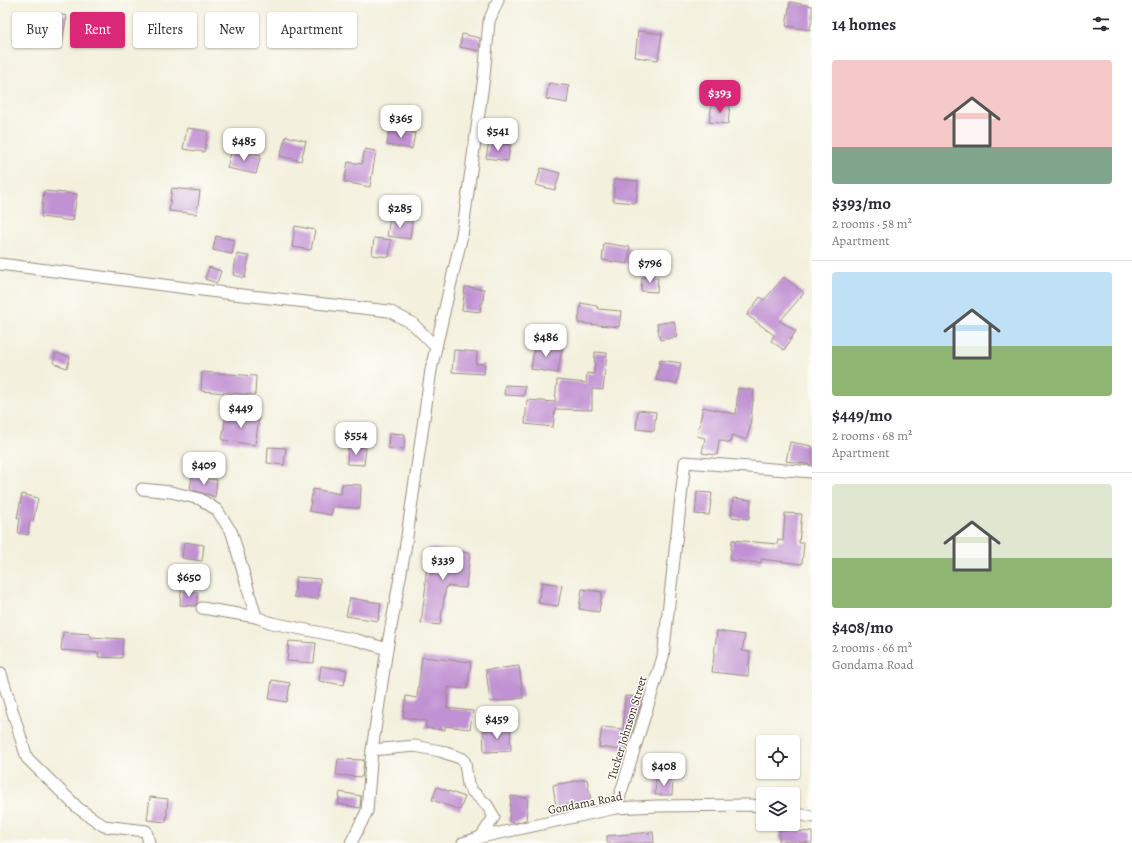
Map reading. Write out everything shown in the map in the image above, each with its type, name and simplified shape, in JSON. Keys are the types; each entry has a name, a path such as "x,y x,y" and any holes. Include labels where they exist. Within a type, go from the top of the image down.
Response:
{"street":[{"path":"351,843 367,811 372,750 387,649 405,550 431,370 462,235 484,77 490,21 498,0"},
{"path":"0,264 233,294 389,311 412,323 436,347"},
{"name":"Tucker Johnson Street","path":"616,808 663,657 685,462 812,472"},
{"path":"142,488 171,492 200,499 217,510 232,533 256,617"},
{"path":"202,608 256,617 272,623 356,640 387,649"},
{"path":"1,674 27,758 78,808 104,826 146,831 149,843"},
{"path":"372,750 415,746 440,751 462,759 466,763 468,785 486,805 494,818 481,837"},
{"name":"Gondama Road","path":"463,843 481,837 616,808 657,806 751,805 756,806"},
{"path":"800,814 812,817"}],"building":[{"path":"790,2 812,6 810,30 786,26"},
{"path":"62,15 67,16 62,41"},
{"path":"638,31 662,34 658,60 635,57"},
{"path":"462,34 480,38 479,51 460,47"},
{"path":"549,83 569,86 567,103 546,99"},
{"path":"712,103 730,105 728,124 709,122"},
{"path":"187,128 208,131 204,152 183,149"},
{"path":"389,129 415,133 412,149 387,145"},
{"path":"286,136 306,141 301,161 280,156"},
{"path":"489,142 510,145 508,161 486,158"},
{"path":"232,149 261,155 256,174 227,168"},
{"path":"365,149 376,151 370,187 344,182 348,162 362,164"},
{"path":"541,168 560,173 555,190 536,185"},
{"path":"614,179 638,181 636,203 613,201"},
{"path":"172,188 200,191 197,214 169,211"},
{"path":"44,191 77,194 73,221 41,217"},
{"path":"390,218 412,221 410,239 387,236"},
{"path":"295,226 315,230 311,250 292,247"},
{"path":"216,236 235,240 232,254 213,250"},
{"path":"374,238 391,240 389,257 372,255"},
{"path":"604,243 630,247 628,264 602,260"},
{"path":"237,254 249,256 245,278 233,275"},
{"path":"209,267 221,271 217,283 205,279"},
{"path":"642,277 658,278 657,292 641,291"},
{"path":"784,277 804,293 780,321 796,331 784,350 771,341 774,335 747,315 760,297 764,300"},
{"path":"465,287 484,289 483,303 481,303 480,312 462,310"},
{"path":"581,303 597,306 598,309 621,311 619,327 578,323"},
{"path":"674,321 677,337 660,340 657,324"},
{"path":"535,344 562,348 558,373 531,369"},
{"path":"454,350 477,352 476,364 485,364 484,374 452,372"},
{"path":"595,352 607,353 603,390 592,389 592,410 555,409 553,427 525,424 527,400 555,402 557,380 586,383 587,373 594,374"},
{"path":"56,353 70,357 67,368 53,363"},
{"path":"660,360 681,363 677,384 656,380"},
{"path":"202,372 256,376 255,395 201,391"},
{"path":"505,385 525,386 524,396 504,395"},
{"path":"738,388 754,390 750,428 746,440 732,435 730,443 719,440 717,455 702,453 705,438 697,436 703,407 736,414"},
{"path":"638,410 656,412 654,431 636,429"},
{"path":"226,414 259,418 255,445 222,440"},
{"path":"389,433 405,434 404,449 388,448"},
{"path":"790,442 812,446 812,465 786,461"},
{"path":"268,447 286,448 284,465 267,463"},
{"path":"348,447 366,448 364,465 347,464"},
{"path":"192,476 217,480 215,497 190,489"},
{"path":"342,484 361,485 360,508 333,507 331,515 309,511 313,489 341,494"},
{"path":"697,492 712,493 709,515 695,514"},
{"path":"22,494 38,498 33,521 30,520 28,535 18,533 20,518 17,518"},
{"path":"733,498 751,500 749,519 731,517"},
{"path":"785,513 802,514 799,543 804,543 802,564 761,559 761,563 730,560 732,540 777,544 778,540 783,541"},
{"path":"184,542 204,545 202,561 182,558"},
{"path":"429,548 470,553 466,588 446,586 440,625 421,623"},
{"path":"296,577 320,579 318,599 294,597"},
{"path":"542,582 562,585 558,606 538,603"},
{"path":"582,589 602,592 599,612 579,609"},
{"path":"181,591 198,592 197,603 195,606 180,605"},
{"path":"350,598 381,603 378,621 346,616"},
{"path":"717,631 745,635 742,651 750,652 748,676 712,672"},
{"path":"63,632 90,634 90,637 123,639 122,658 98,657 99,653 61,650"},
{"path":"289,641 316,643 314,663 287,661"},
{"path":"422,657 471,662 467,689 448,687 447,708 473,711 470,729 445,726 445,730 425,728 426,721 403,717 406,696 417,698"},
{"path":"321,666 347,670 344,685 319,681"},
{"path":"519,666 523,698 490,702 486,670"},
{"path":"272,680 290,683 287,702 269,699"},
{"path":"625,696 643,697 624,758 621,758 621,750 599,747 602,727 623,729"},
{"path":"510,728 511,751 484,752 483,730"},
{"path":"338,759 364,760 362,777 336,775"},
{"path":"587,779 591,801 556,807 553,785"},
{"path":"656,779 673,779 672,795 655,795"},
{"path":"437,787 465,797 460,810 432,800"},
{"path":"340,792 361,796 360,808 338,804"},
{"path":"511,796 528,798 526,820 515,823 509,822"},
{"path":"150,797 168,799 166,822 147,820"},
{"path":"780,831 812,832 812,843 779,841"},
{"path":"653,832 654,843 607,843 607,836"}]}
